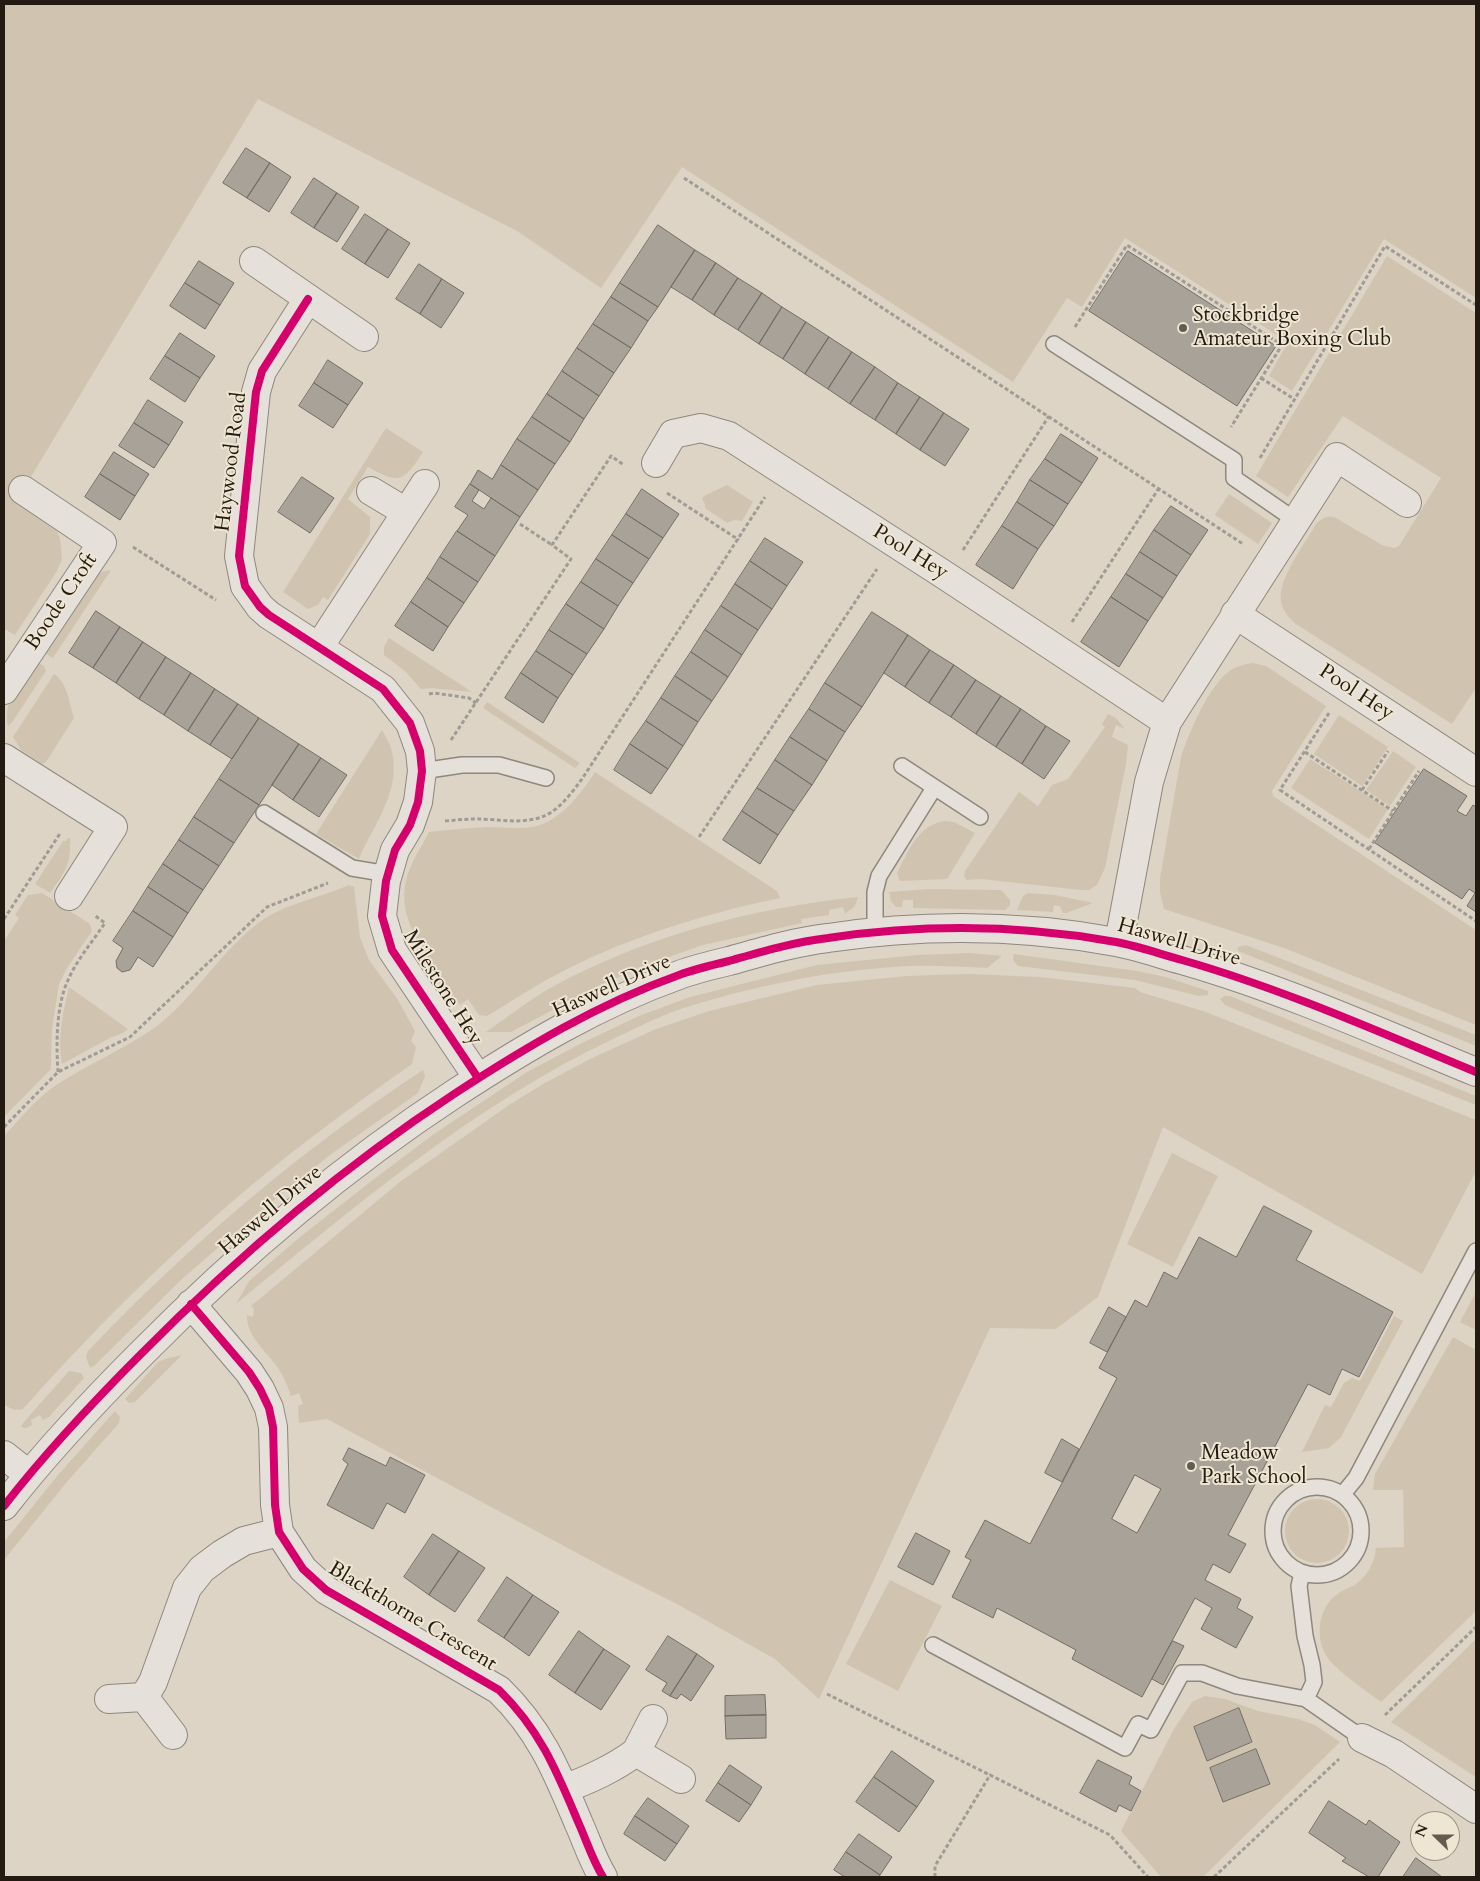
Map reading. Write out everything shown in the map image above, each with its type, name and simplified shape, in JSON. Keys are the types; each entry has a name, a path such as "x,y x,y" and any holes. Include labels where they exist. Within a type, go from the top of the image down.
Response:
{"street":[{"path":"254,261 364,337"},
{"name":"Haywood Road","path":"256,603 245,586 239,556 256,392 262,371 308,299"},
{"name":"Pool Hey","path":"650,471 673,434 701,428 729,436 946,576 1166,722"},
{"path":"1119,942 1150,782 1166,722 1337,457 1407,503"},
{"path":"320,647 425,484"},
{"name":"Boode Croft","path":"4,690 102,543 23,490"},
{"path":"371,491 406,512"},
{"name":"Milestone Hey","path":"256,603 384,688 410,723 420,751 422,770 418,802 410,825 395,850 388,874 382,916 392,950 478,1078"},
{"name":"Pool Hey","path":"1235,614 1476,772"},
{"path":"4,758 113,827 69,896"},
{"name":"Haswell Drive","path":"4,1506 28,1474 76,1419 191,1304 303,1204 401,1129 478,1078 560,1028 622,997 683,974 777,947 826,938 931,929 991,929 1056,934 1119,942 1227,973 1330,1012 1476,1072"},
{"name":"Blackthorne Crescent","path":"191,1304 250,1372 269,1408 274,1444 274,1505 279,1532 302,1569 326,1590 499,1690 515,1705 532,1727 546,1751 603,1877"},
{"path":"4,1455 28,1474"},
{"path":"144,1697 153,1682 187,1588 202,1569 244,1541 279,1532"},
{"path":"109,1699 144,1697"},
{"path":"144,1697 173,1735"},
{"path":"564,1789 599,1775 636,1752 653,1719"},
{"path":"1362,1738 1394,1754 1476,1809"},
{"path":"636,1752 680,1779"}],"lane":[{"path":"1058,347 1234,460 1234,478 1296,520"},
{"path":"422,770 499,765 546,778"},
{"path":"902,766 980,817"},
{"path":"875,933 876,892 879,876 934,788"},
{"path":"264,813 352,868 388,874"},
{"path":"1342,1495 1356,1478 1476,1251"},
{"path":"1314,1487 1329,1488 1342,1495 1352,1505 1359,1517 1361,1531 1359,1545 1353,1558 1342,1568 1330,1574 1316,1576 1302,1573 1289,1566 1279,1555 1273,1540 1273,1526 1278,1511 1286,1499 1299,1491 1314,1487"},
{"path":"1302,1573 1298,1586 1314,1682 1306,1699"},
{"path":"933,1646 1125,1748 1138,1724 1150,1730 1182,1673 1202,1673 1237,1686 1306,1699 1362,1738"}],"path":[{"path":"684,178 1269,561"},
{"path":"1058,347 1127,245 1282,345 1217,449"},
{"path":"1244,485 1385,246 1476,305"},
{"path":"1261,378 1294,399"},
{"path":"946,576 1049,416"},
{"path":"552,545 611,456 650,471 738,540"},
{"path":"410,825 476,818 504,820 536,819 550,814 563,802 582,779 781,471"},
{"path":"1054,649 1159,488"},
{"path":"449,767 447,747 571,559 520,524"},
{"path":"102,543 129,545 236,612 256,603"},
{"path":"699,837 858,600 894,543"},
{"path":"1345,686 1280,790 1476,921"},
{"path":"400,709 420,696 434,693 469,698 476,703"},
{"path":"1362,790 1405,725"},
{"path":"1368,849 1436,746"},
{"path":"1304,752 1394,811"},
{"path":"4,919 78,805"},
{"path":"4,1127 58,1072 130,1037 269,905 334,881"},
{"path":"58,1072 56,1046 59,1012 69,978 105,923 69,896"},
{"path":"827,1694 1110,1835 1148,1877"},
{"path":"935,1877 935,1866 990,1775"}],"shaded area":[{"path":"4,4 1476,4 1476,298 1384,239 1292,391 1269,376 1288,342 1125,238 1082,307 1067,298 1013,382 682,167 601,288 517,231 258,99 23,490 54,524 60,539 62,559 57,571 15,635 4,629"},
{"path":"1387,256 1476,313 1476,688 1452,724 1296,624 1287,614 1281,602 1283,583 1287,572 1316,524 1326,517 1334,517 1382,545 1394,548 1399,546 1441,478 1343,416 1288,497 1256,476"},
{"path":"386,428 423,452 410,470 400,477 387,476 368,467 348,499 370,517 370,534 328,600 323,597 318,605 308,609 283,592"},
{"path":"727,485 753,502 742,521 734,520 727,523 705,508 702,499 704,496"},
{"path":"1229,494 1272,523 1258,544 1215,515"},
{"path":"111,570 53,658 41,651 90,578"},
{"path":"389,638 472,692 431,688 421,689 405,671 384,655 384,647"},
{"path":"34,660 44,666 46,671 8,726 7,717 10,699"},
{"path":"1253,663 1266,666 1326,706 1272,791 1273,796 1476,930 1476,1025 1284,948 1164,909 1160,892 1160,878 1181,757 1201,710 1215,686 1231,670"},
{"path":"54,674 65,688 74,718 46,762 42,764 21,750 13,737"},
{"path":"487,702 580,763 575,768 483,708"},
{"path":"1108,714 1116,718 1125,729 1116,725 1112,737 1128,745 1126,764 1105,868 1097,885 1089,890 1081,890 981,879 967,880 964,876 965,871 1019,792 1038,806 1052,785 1068,779 1105,727 1102,724"},
{"path":"1339,715 1388,747 1362,786 1314,754"},
{"path":"382,730 391,748 394,763 393,778 385,806 359,859 316,834"},
{"path":"1393,751 1416,767 1390,806 1366,790"},
{"path":"1310,759 1388,809 1369,839 1291,788"},
{"path":"595,772 777,891 780,898 698,918 618,946 557,974 487,1016 479,1015 468,999 460,1005 420,946 412,930 404,898 408,874 429,832 487,827 527,828 543,824 560,813 576,798"},
{"path":"954,822 975,833 947,879 900,881 897,873 915,840 927,828 935,823"},
{"path":"70,838 70,854 66,868 50,893 35,884 63,841 66,841"},
{"path":"349,885 354,887 360,937 369,960 398,1000 415,1031 411,1041 416,1047 412,1064 313,1136 241,1194 167,1260 118,1308 23,1409 15,1410 8,1407 4,1404 4,1136 45,1093 157,1026 184,1001 233,945 261,921 293,905"},
{"path":"928,889 1001,890 1010,900 1010,905 1005,910 913,908 913,900 903,900 902,907 896,907 891,901 889,892"},
{"path":"42,893 90,924 92,931 67,968 59,984 52,1029 51,1069 4,1117 4,941 19,918 15,915 28,895"},
{"path":"1028,893 1055,895 1093,903 1066,913 1063,913 1060,906 1054,905 1053,912 1017,910 1023,896"},
{"path":"858,897 855,906 845,914 843,907 829,910 829,915 801,919 802,923 703,945 652,963 600,985 511,1032 486,1032 552,987 588,969 662,939 739,917 818,902"},
{"path":"1246,945 1476,1035 1476,1046 1238,951 1238,947"},
{"path":"971,953 1002,956 987,968 911,966 856,970 773,984 683,1008 615,1038 563,1064 465,1125 371,1194 236,1304 249,1281 300,1237 374,1179 434,1134 527,1072 582,1043 639,1016 690,997 817,965 917,955"},
{"path":"1014,954 1137,971 1166,977 1208,991 1208,995 1199,996 1135,980 1018,966 1013,960"},
{"path":"969,974 1040,977 1135,988 1140,992 1206,1012 1476,1120 1476,1171 1422,1274 1163,1127 1098,1297 1056,1329 990,1328 819,1699 775,1659 677,1604 605,1568 327,1419 299,1423 298,1406 303,1404 299,1393 291,1396 280,1371 250,1331 247,1315 253,1317 254,1309 251,1306 401,1181 509,1105 590,1059 656,1029 709,1011 817,985 906,976"},
{"path":"69,987 128,1029 62,1064 60,1035"},
{"path":"1224,996 1230,996 1476,1096 1476,1105 1234,1009 1225,1005 1220,999"},
{"path":"423,1070 425,1076 418,1093 334,1152 259,1212 181,1280 90,1368 86,1357 88,1351 126,1312 206,1237 290,1166 333,1133"},
{"path":"1172,1153 1218,1176 1173,1267 1127,1244"},
{"path":"1476,1292 1476,1330 1460,1322"},
{"path":"1394,1316 1403,1321 1341,1437 1329,1448 1302,1452 1325,1405 1331,1407 1344,1383 1352,1378 1360,1381"},
{"path":"1453,1337 1476,1350 1476,1611 1381,1702 1333,1664 1322,1647 1320,1627 1322,1617 1331,1599 1358,1583 1366,1574 1372,1565 1376,1548 1404,1547 1403,1490 1373,1490 1375,1474"},
{"path":"182,1355 135,1402 129,1403 125,1399 158,1362"},
{"path":"69,1371 81,1373 84,1378 49,1417 43,1420 40,1415 31,1420 32,1425 26,1428 21,1427 23,1423"},
{"path":"115,1411 120,1417 119,1423 66,1483 4,1560 4,1542 58,1475"},
{"path":"1317,1499 1335,1505 1343,1513 1349,1531 1343,1549 1335,1557 1317,1563 1299,1557 1291,1549 1285,1531 1291,1513 1299,1505"},
{"path":"890,1580 942,1606 898,1691 846,1664"},
{"path":"1476,1639 1476,1777 1391,1722"},
{"path":"1205,1696 1225,1699 1258,1711 1298,1719 1315,1725 1340,1742 1203,1877 1161,1877 1121,1831 1174,1729 1192,1702","holes":["1239,1708 1252,1743 1207,1761 1194,1727"]}],"building":[{"path":"246,148 270,163 247,198 223,183"},
{"path":"270,163 291,177 269,212 247,198"},
{"path":"314,178 337,193 314,228 291,213"},
{"path":"337,193 359,207 337,242 314,228"},
{"path":"365,214 388,229 365,264 342,249"},
{"path":"658,225 695,250 658,307 620,283"},
{"path":"388,229 410,243 388,278 365,264"},
{"path":"695,250 716,263 692,300 671,287"},
{"name":"Stockbridge Amateur Boxing Club","path":"1128,251 1276,346 1237,406 1089,311"},
{"path":"199,261 234,283 220,305 185,283"},
{"path":"716,263 738,278 714,315 692,300"},
{"path":"419,264 442,279 420,314 396,299"},
{"path":"738,278 762,293 738,330 714,315"},
{"path":"442,279 464,293 441,328 420,314"},
{"path":"185,283 220,305 205,329 170,306"},
{"path":"620,283 658,307 648,321 611,297"},
{"path":"762,293 782,307 759,344 738,330"},
{"path":"611,297 648,321 631,348 593,324"},
{"path":"782,307 806,322 783,359 759,344"},
{"path":"806,322 829,337 805,374 783,359"},
{"path":"593,324 631,348 614,373 577,348"},
{"path":"180,333 215,356 200,378 165,356"},
{"path":"829,337 852,352 828,389 805,374"},
{"path":"577,348 614,373 599,396 562,371"},
{"path":"852,352 875,367 850,404 828,389"},
{"path":"165,356 200,378 185,402 150,379"},
{"path":"328,360 363,383 348,405 314,383"},
{"path":"875,367 898,383 875,420 850,404"},
{"path":"562,371 599,396 584,419 547,394"},
{"path":"314,383 348,405 333,428 299,406"},
{"path":"898,383 920,397 896,434 875,420"},
{"path":"547,394 584,419 570,442 532,417"},
{"path":"920,397 944,413 920,450 896,434"},
{"path":"148,400 183,422 169,445 134,423"},
{"path":"944,413 969,429 945,466 920,450"},
{"path":"532,417 570,442 555,464 517,439"},
{"path":"134,423 169,445 154,468 119,446"},
{"path":"1061,434 1098,458 1082,483 1045,459"},
{"path":"517,439 555,464 538,490 501,465"},
{"path":"114,452 149,474 135,496 100,474"},
{"path":"1045,459 1082,483 1068,504 1030,480"},
{"path":"501,465 538,490 520,517 470,484 478,470 492,479"},
{"path":"100,474 135,496 120,520 85,497"},
{"path":"302,477 334,498 310,533 278,512"},
{"path":"1030,480 1068,504 1054,526 1017,502"},
{"path":"470,484 479,490 472,501 484,509 491,498 520,517 495,556 457,531 468,515 455,507"},
{"path":"642,489 679,514 663,538 626,514"},
{"path":"1017,502 1054,526 1038,549 1002,526"},
{"path":"1171,506 1208,530 1191,555 1154,530"},
{"path":"626,514 663,538 649,559 612,535"},
{"path":"1002,526 1038,549 1013,589 976,565"},
{"path":"1154,530 1191,555 1177,576 1140,552"},
{"path":"457,531 495,556 478,582 440,557"},
{"path":"612,535 649,559 633,583 596,559"},
{"path":"765,538 803,562 787,586 750,561"},
{"path":"1140,552 1177,576 1163,598 1126,574"},
{"path":"440,557 478,582 464,603 427,578"},
{"path":"596,559 633,583 618,606 581,582"},
{"path":"750,561 787,586 772,609 735,584"},
{"path":"1126,574 1163,598 1148,621 1111,597"},
{"path":"427,578 464,603 448,627 411,602"},
{"path":"581,582 618,606 604,629 566,604"},
{"path":"735,584 772,609 758,630 721,606"},
{"path":"1111,597 1148,621 1119,667 1081,642"},
{"path":"411,602 448,627 433,651 395,626"},
{"path":"566,604 604,629 587,654 549,630"},
{"path":"721,606 758,630 742,655 705,630"},
{"path":"96,611 120,627 93,668 69,653"},
{"path":"872,612 908,635 862,707 825,683"},
{"path":"120,627 143,642 116,683 93,668"},
{"path":"549,630 587,654 573,675 536,651"},
{"path":"705,630 742,655 728,677 691,652"},
{"path":"908,635 930,650 905,687 884,673"},
{"path":"143,642 166,657 139,699 116,683"},
{"path":"930,650 954,665 929,703 905,687"},
{"path":"536,651 573,675 558,698 521,673"},
{"path":"691,652 728,677 712,701 675,676"},
{"path":"166,657 191,673 164,715 139,699"},
{"path":"954,665 976,680 951,717 929,703"},
{"path":"191,673 215,689 188,731 164,715"},
{"path":"521,673 558,698 543,723 505,698"},
{"path":"675,676 712,701 698,722 661,698"},
{"path":"976,680 1001,696 976,734 951,717"},
{"path":"825,683 862,707 845,732 809,709"},
{"path":"215,689 238,704 210,745 188,731"},
{"path":"1001,696 1021,709 996,747 976,734"},
{"path":"661,698 698,722 683,746 646,721"},
{"path":"238,704 259,718 232,759 210,745"},
{"path":"809,709 845,732 827,761 790,737"},
{"path":"1021,709 1046,726 1022,764 996,747"},
{"path":"259,718 299,744 259,805 219,779"},
{"path":"646,721 683,746 668,769 630,744"},
{"path":"1046,726 1070,741 1044,779 1022,764"},
{"path":"790,737 827,761 812,785 775,760"},
{"path":"299,744 321,758 293,800 272,785"},
{"path":"630,744 668,769 651,794 614,770"},
{"path":"321,758 347,775 319,817 293,800"},
{"path":"775,760 812,785 794,811 757,788"},
{"path":"1424,769 1467,796 1457,811 1466,816 1473,805 1476,807 1476,912 1467,906 1475,893 1469,889 1462,899 1375,843"},
{"path":"219,779 259,805 234,843 194,817"},
{"path":"757,788 794,811 778,835 742,811"},
{"path":"742,811 778,835 760,864 723,840"},
{"path":"194,817 234,843 219,866 179,840"},
{"path":"179,840 219,866 203,890 163,864"},
{"path":"163,864 203,890 188,913 148,887"},
{"path":"148,887 188,913 173,937 133,911"},
{"path":"133,911 173,937 153,967 138,957 130,970 122,972 117,968 116,961 123,948 113,941"},
{"path":"1264,1206 1312,1231 1296,1260 1393,1312 1359,1377 1342,1369 1330,1395 1308,1384 1228,1535 1246,1544 1230,1573 1213,1564 1205,1580 1241,1599 1237,1608 1253,1617 1236,1648 1201,1629 1212,1608 1195,1598 1142,1697 1072,1659 1076,1650 997,1608 993,1618 952,1597 971,1560 965,1557 985,1520 1030,1544 1117,1378 1099,1368 1135,1300 1147,1307 1164,1272 1177,1279 1199,1237 1236,1257","holes":["1135,1475 1161,1489 1137,1533 1112,1519"]},
{"path":"1109,1307 1126,1317 1107,1352 1090,1343"},
{"path":"1062,1439 1079,1449 1062,1482 1045,1473"},
{"path":"349,1448 386,1466 390,1457 425,1475 405,1513 387,1503 373,1529 327,1505 348,1464 343,1460"},
{"path":"916,1533 950,1551 933,1585 898,1567"},
{"path":"433,1534 459,1551 429,1595 404,1577"},
{"path":"459,1551 485,1568 455,1612 429,1595"},
{"path":"507,1577 533,1595 504,1638 478,1621"},
{"path":"533,1595 559,1612 529,1656 504,1638"},
{"path":"579,1631 604,1649 575,1693 549,1675"},
{"path":"668,1636 697,1654 670,1696 662,1691 667,1683 646,1670"},
{"path":"1173,1641 1184,1646 1163,1685 1152,1679"},
{"path":"604,1649 630,1666 601,1710 575,1693"},
{"path":"697,1654 714,1666 691,1701 681,1694 677,1699 670,1696"},
{"path":"765,1695 766,1715 725,1716 725,1696"},
{"path":"1239,1708 1252,1742 1207,1761 1194,1727"},
{"path":"766,1715 766,1738 726,1739 725,1716"},
{"path":"1256,1749 1270,1784 1223,1802 1210,1768"},
{"path":"892,1751 934,1781 917,1807 874,1777"},
{"path":"1098,1760 1132,1777 1129,1784 1141,1791 1131,1811 1119,1805 1116,1812 1080,1793"},
{"path":"730,1765 762,1787 751,1805 718,1783"},
{"path":"874,1777 917,1807 899,1832 856,1802"},
{"path":"718,1783 751,1805 739,1822 706,1801"},
{"path":"648,1798 689,1826 677,1844 635,1816"},
{"path":"1329,1801 1366,1825 1369,1820 1400,1842 1378,1877 1369,1877 1342,1861 1346,1858 1309,1833"},
{"path":"635,1816 677,1844 665,1861 624,1834"},
{"path":"859,1834 892,1857 880,1875 846,1852"},
{"path":"846,1852 880,1875 879,1877 845,1877 834,1870"},
{"path":"1414,1861 1420,1861 1442,1877 1403,1877"}],"cycle path":[{"path":"308,299 262,371 256,392 239,556 245,586 260,607 269,615 383,689 410,723 420,751 422,771 418,802 410,825 395,850 386,881 382,916 392,950 478,1078"},
{"path":"4,1506 70,1428 178,1318 290,1216 370,1153 454,1094 535,1043 620,999 697,969 803,942 864,933 972,928 1081,936 1141,948 1220,971 1330,1012 1476,1072"},
{"path":"191,1304 249,1372 269,1408 273,1427 275,1505 279,1532 303,1569 326,1590 499,1690 514,1705 537,1737 555,1770 603,1877"}],"place":[{"name":"Stockbridge Amateur Boxing Club","path":"1183,328"},
{"name":"Meadow Park School","path":"1191,1466"}]}
